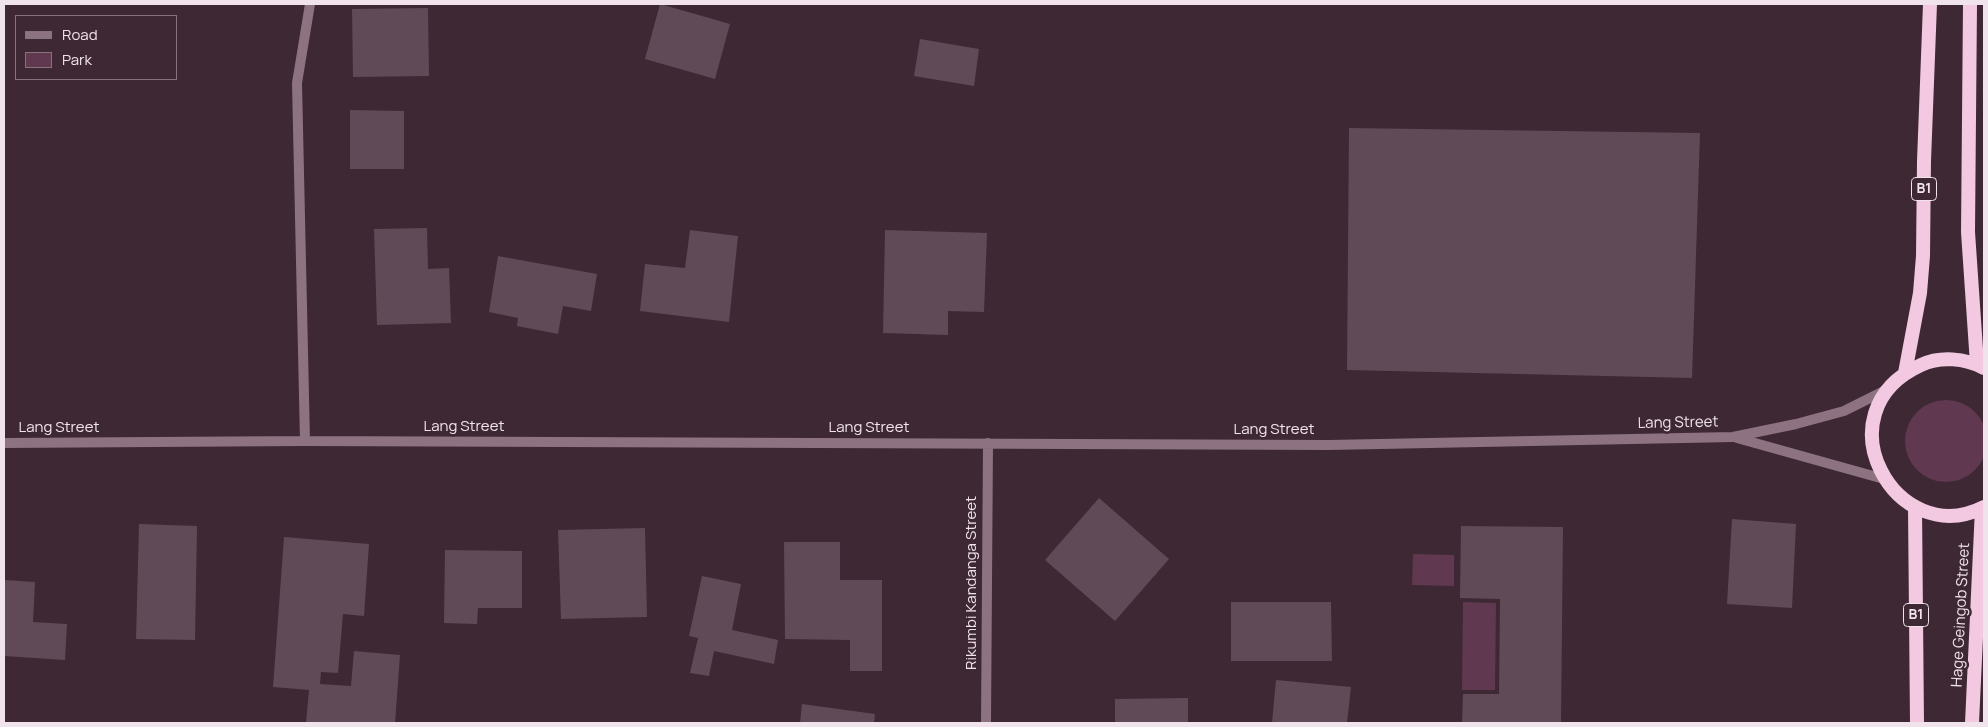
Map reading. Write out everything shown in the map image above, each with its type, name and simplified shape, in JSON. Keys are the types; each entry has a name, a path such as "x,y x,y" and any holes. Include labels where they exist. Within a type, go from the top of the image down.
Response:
{"highway":[{"name":"B1","path":"1905,372 1920,293 1923,256 1924,161 1930,4"},
{"path":"1970,4 1968,232 1981,366"},
{"name":"Hage Geingob Street","path":"1972,723 1983,507 1966,513 1949,515 1915,507 1898,495 1884,479 1874,458 1871,434 1876,411 1886,390 1905,372 1928,362 1952,359 1981,366"},
{"name":"B1","path":"1915,507 1917,723"}],"street":[{"path":"305,441 297,83 310,4"},
{"name":"Lang Street","path":"4,443 305,441 1329,445 1733,437 1796,424 1844,411 1886,390"},
{"name":"Lang Street","path":"1733,437 1884,479"},
{"name":"Rikumbi Kandanga Street","path":"986,723 988,443"}],"green space":[{"path":"1946,400 1962,403 1975,412 1984,425 1987,441 1984,457 1975,470 1962,479 1946,482 1930,479 1917,470 1908,457 1905,441 1908,425 1917,412 1930,403"},
{"path":"1413,554 1454,555 1454,586 1412,585"},
{"path":"1463,602 1496,603 1495,690 1462,690"}],"building":[{"path":"660,4 730,24 715,79 645,59"},
{"path":"428,8 429,76 353,77 352,9"},
{"path":"920,39 979,49 974,86 914,76"},
{"path":"350,110 404,111 404,169 350,169"},
{"path":"1349,128 1700,133 1692,378 1347,370"},
{"path":"427,228 428,269 449,268 451,323 377,325 374,229"},
{"path":"690,230 738,236 729,322 640,311 645,264 685,268"},
{"path":"885,230 987,233 984,312 948,311 948,335 883,333"},
{"path":"498,256 597,274 591,311 563,306 558,334 517,326 518,318 489,312"},
{"path":"1099,498 1169,559 1115,621 1045,560"},
{"path":"1732,519 1796,524 1792,608 1727,604"},
{"path":"139,524 197,526 195,640 136,639"},
{"path":"1461,526 1563,527 1561,723 1462,723 1463,694 1499,694 1500,599 1460,598"},
{"path":"645,528 647,617 561,619 558,530"},
{"path":"284,537 369,544 364,616 343,614 338,673 321,672 320,684 351,686 354,651 400,655 395,723 306,723 309,690 273,687"},
{"path":"784,542 840,542 840,580 882,580 882,671 850,671 850,640 785,639"},
{"path":"445,550 522,551 522,608 478,608 477,624 444,623"},
{"path":"702,576 741,584 732,630 778,640 774,664 714,651 709,676 690,673 698,638 689,636"},
{"path":"4,580 35,582 33,622 67,624 65,660 4,656"},
{"path":"1231,602 1331,602 1332,661 1231,661"},
{"path":"1276,680 1351,687 1347,723 1272,723"},
{"path":"1188,698 1188,723 1115,723 1115,699"},
{"path":"802,704 875,714 874,723 800,723"}]}
